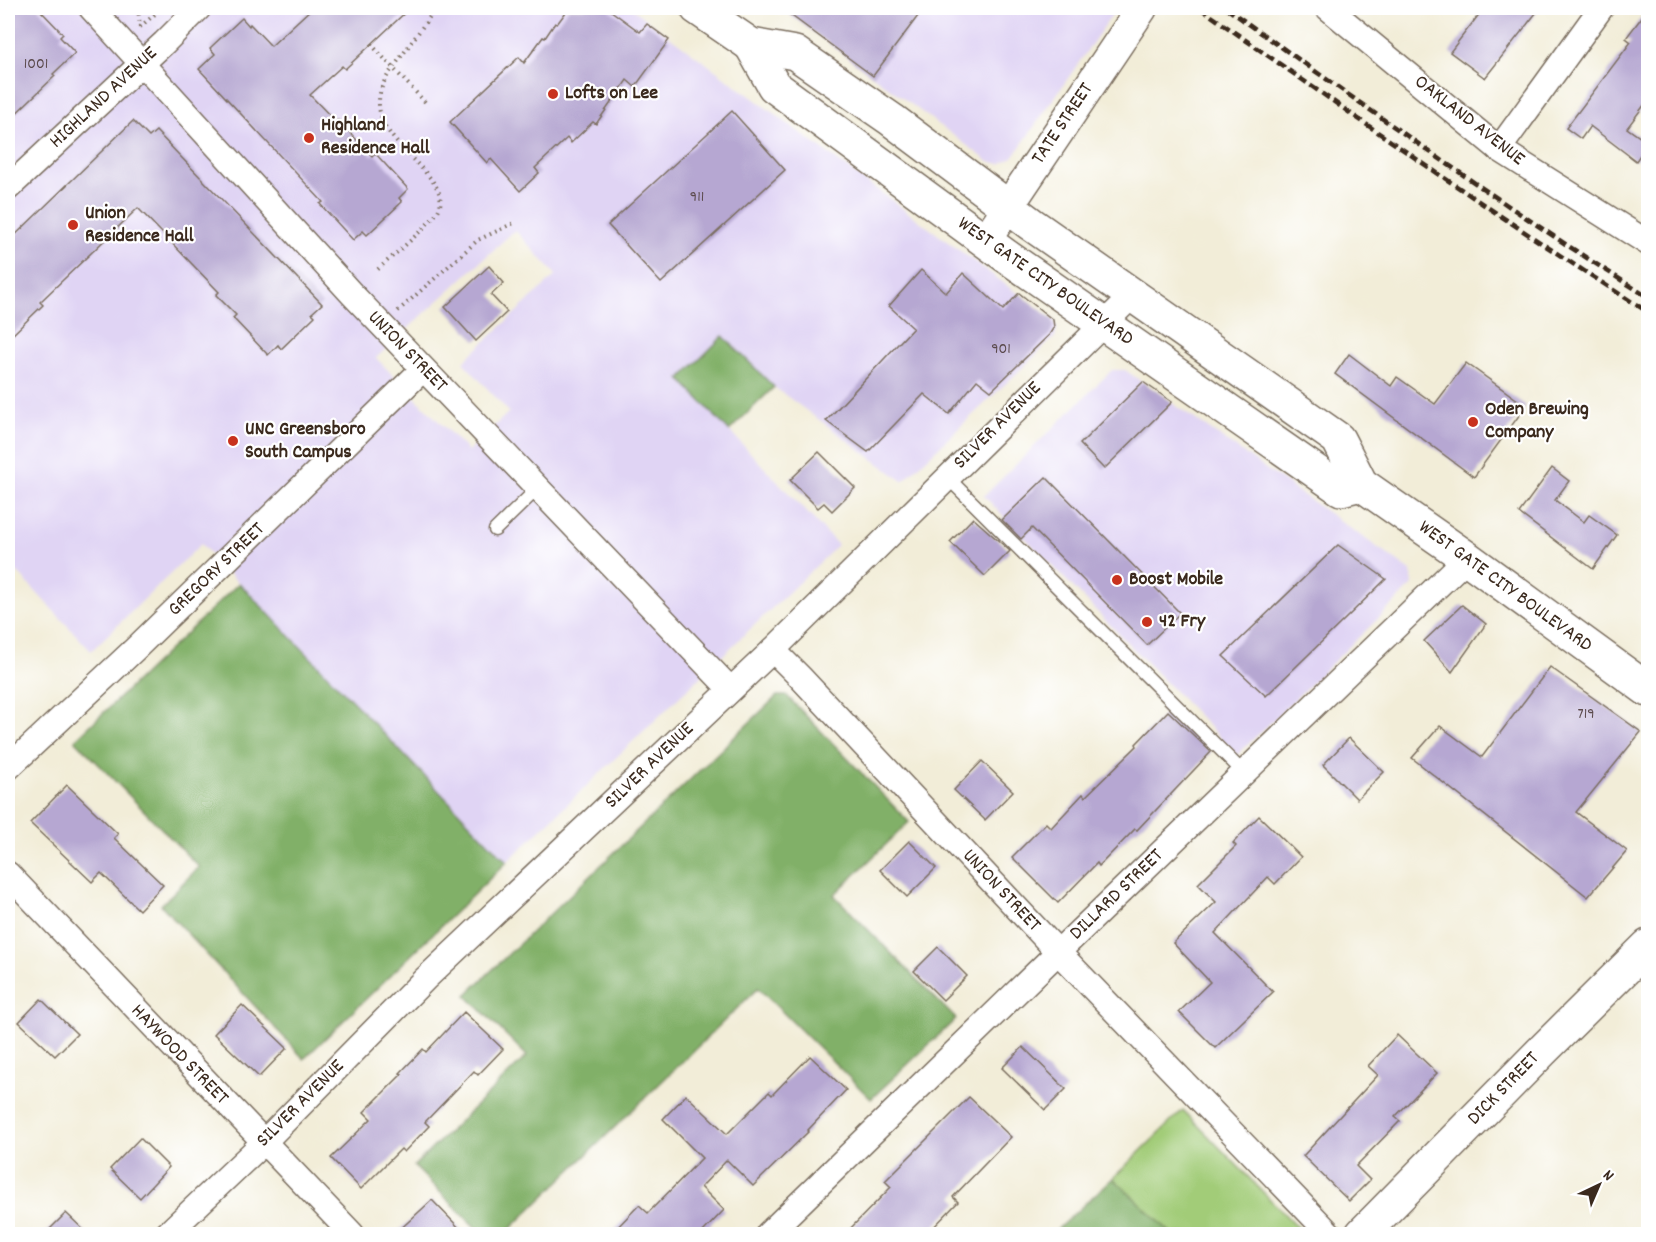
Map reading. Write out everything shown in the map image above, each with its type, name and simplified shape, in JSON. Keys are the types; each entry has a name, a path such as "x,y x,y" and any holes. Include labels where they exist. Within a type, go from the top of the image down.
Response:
{"main road":[{"name":"WEST GATE CITY BOULEVARD","path":"697,8 751,45 795,52 892,120 1132,296 1338,439 1361,484 1648,690"},
{"name":"WEST GATE CITY BOULEVARD","path":"751,45 774,86 985,241 1341,489 1361,484"},
{"name":"DICK STREET","path":"1362,1234 1648,946"}],"street":[{"name":"UNION STREET","path":"91,8 382,326 730,689"},
{"name":"HIGHLAND AVENUE","path":"8,188 200,8"},
{"name":"TATE STREET","path":"985,241 1142,8"},
{"name":"OAKLAND AVENUE","path":"1328,8 1499,149 1648,243"},
{"path":"1499,149 1601,8"},
{"name":"SILVER AVENUE","path":"167,1234 263,1143 425,980 773,650 1102,323 1132,296"},
{"name":"GREGORY STREET","path":"8,768 134,650 423,369"},
{"name":"DILLARD STREET","path":"768,1234 1467,558"},
{"name":"UNION STREET","path":"773,650 1058,952 1330,1234"},
{"name":"HAYWOOD STREET","path":"8,874 352,1234"}],"lane":[{"path":"947,477 1244,773"},
{"path":"495,530 538,489"}],"path":[{"path":"138,8 143,36"},
{"path":"140,28 162,8"},
{"path":"376,271 438,211 441,198 436,185 390,134 382,118 380,101 383,81 436,8"},
{"path":"371,44 425,102"},
{"path":"382,326 478,240 516,222"}],"shaded area":[{"name":"UNC Greensboro South Campus","path":"8,8 631,8 1055,321 1057,329 1055,337 903,481 774,387 723,337 680,379 838,545 507,862 201,544 91,651 8,562","holes":["515,230 556,275 463,362 509,412 468,451 376,358"]},
{"path":"781,8 1117,8 1013,157 1000,164 988,161"},
{"path":"1112,370 1125,370 1411,571 1413,585 1237,755 984,496"}],"green space":[{"path":"723,336 774,387 729,431 680,379"},
{"path":"239,583 507,862 304,1059 161,905 199,867 75,740"},
{"path":"777,696 787,696 909,822 834,895 956,1019 871,1099 758,988 505,1234 482,1234 414,1166 527,1056 466,995"},
{"path":"1183,1110 1302,1234 1172,1234 1113,1178"},
{"path":"1113,1178 1172,1234 1052,1234"}],"building":[{"path":"8,8 38,8 63,34 60,37 75,53 53,74 55,76 8,121"},
{"name":"Highland Residence Hall","path":"312,8 410,8 345,69 342,66 310,95 336,122 338,120 372,156 375,153 408,189 399,198 402,202 367,235 363,231 353,240 320,204 323,202 199,69 215,54 210,48 242,18 271,46"},
{"name":"Lofts on Lee","path":"569,8 607,8 640,32 647,24 669,40 635,87 627,80 596,124 593,122 571,143 567,138 535,168 539,173 520,191 491,159 487,163 450,122 519,57 524,63"},
{"path":"781,8 924,8 873,76"},
{"path":"1484,8 1540,8 1485,78 1450,52"},
{"path":"1648,9 1648,100 1627,128 1648,143 1636,161 1590,126 1581,139 1566,128 1631,42 1626,38"},
{"path":"732,111 785,170 661,283 608,225"},
{"name":"Union Residence Hall","path":"133,121 149,137 156,131 322,304 312,313 315,316 281,349 278,345 268,355 233,318 236,315 216,295 219,292 138,208 40,302 43,305 8,339 8,242"},
{"path":"489,266 504,283 491,295 507,312 476,341 445,307"},
{"path":"921,270 946,293 963,273 1003,310 1019,293 1053,320 1054,327 1049,335 991,391 977,380 949,414 924,394 868,452 826,421 913,328 889,306"},
{"path":"1349,354 1391,386 1397,377 1435,404 1466,363 1526,406 1474,477 1335,374"},
{"path":"1143,382 1172,402 1104,469 1080,444"},
{"path":"819,452 855,488 832,511 824,503 818,508 790,480"},
{"path":"1552,468 1569,481 1555,500 1584,522 1589,515 1617,535 1593,569 1519,513"},
{"path":"1046,477 1180,613 1147,645 1032,528 1021,539 1002,520"},
{"path":"973,518 1010,551 985,576 950,542"},
{"path":"1338,545 1386,579 1266,696 1223,656"},
{"path":"1462,605 1486,624 1452,672 1424,641"},
{"path":"1550,667 1641,732 1576,812 1627,851 1588,897 1412,758 1440,726 1482,757"},
{"path":"1168,711 1211,752 1137,830 1135,829 1099,866 1097,863 1058,903 1012,857 1046,823 1051,828 1083,794 1085,797 1137,746 1136,744"},
{"path":"1349,738 1384,772 1357,799 1323,765"},
{"path":"982,761 1013,791 985,820 954,790"},
{"path":"67,785 118,834 114,838 163,885 139,910 101,873 92,882 30,823"},
{"path":"1259,816 1301,857 1275,884 1268,877 1215,933 1273,992 1215,1048 1179,1012 1210,982 1173,943 1216,902 1198,884 1236,846 1233,843"},
{"path":"909,841 936,868 907,897 880,870"},
{"path":"938,947 967,976 943,1000 914,971"},
{"path":"41,999 77,1034 55,1056 19,1022"},
{"path":"242,1005 287,1048 259,1077 214,1034"},
{"path":"464,1012 503,1049 478,1075 474,1071 425,1122 429,1126 404,1152 401,1149 361,1189 331,1158 371,1119 364,1112 423,1049 426,1052"},
{"path":"1397,1035 1437,1073 1395,1117 1400,1121 1356,1166 1370,1180 1349,1201 1303,1156 1378,1075 1368,1066"},
{"path":"1023,1047 1066,1089 1045,1110 1002,1068"},
{"path":"810,1056 846,1090 809,1131 753,1186 727,1160 701,1187 724,1210 701,1234 611,1234 639,1205 648,1213 702,1158 663,1119 686,1095 727,1134 769,1092 772,1095"},
{"path":"969,1097 1011,1137 953,1197 958,1202 927,1234 845,1234 891,1187 885,1181"},
{"path":"140,1138 169,1167 140,1198 110,1169"},
{"path":"432,1200 465,1234 395,1234"},
{"path":"66,1213 88,1234 45,1234"}],"railway":[{"path":"1200,8 1478,201 1648,312"},
{"path":"1226,8 1488,192 1648,297"}],"place":[{"name":"Lofts on Lee","path":"553,94"},
{"name":"Highland Residence Hall","path":"309,138"},
{"name":"Union Residence Hall","path":"73,225"},
{"name":"Oden Brewing Company","path":"1473,422"},
{"name":"UNC Greensboro South Campus","path":"233,441"},
{"name":"Boost Mobile","path":"1117,580"},
{"name":"42 Fry","path":"1147,622"}]}
